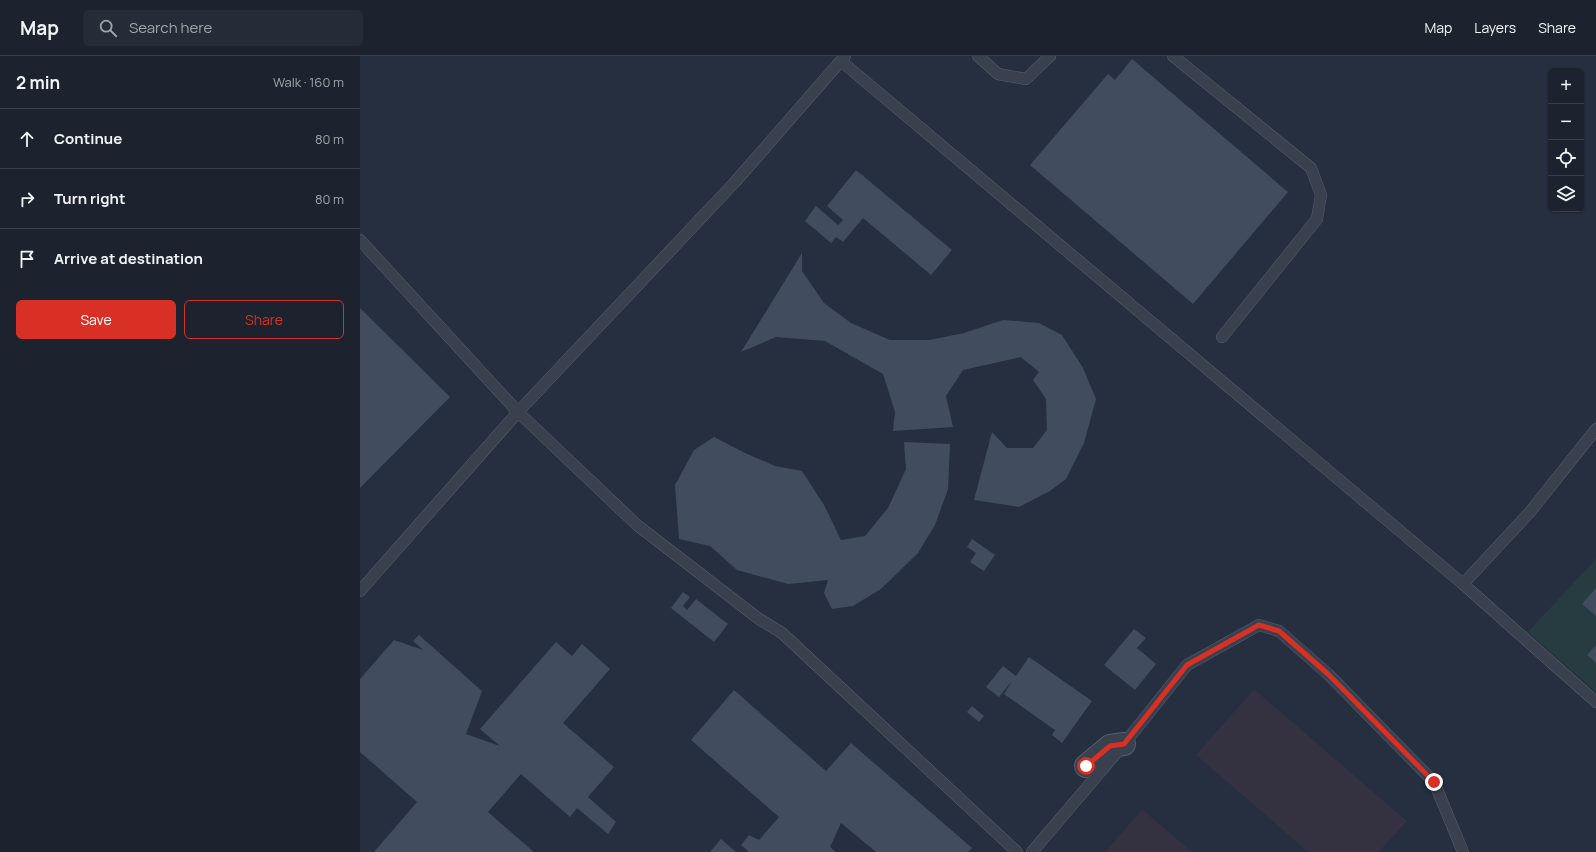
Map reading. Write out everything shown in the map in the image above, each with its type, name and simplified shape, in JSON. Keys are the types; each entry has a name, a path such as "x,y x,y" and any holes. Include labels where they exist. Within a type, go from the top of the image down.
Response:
{"street":[{"path":"1086,766 1110,746 1124,744"}],"lane":[{"path":"978,56 998,74 1026,79 1050,56"},
{"path":"1173,56 1311,168 1321,195 1317,219 1222,336"},
{"path":"360,591 518,412 735,182 843,59 1463,584 1596,702"},
{"path":"360,240 518,412 637,525 759,619 782,633 1017,852"},
{"path":"1463,584 1530,512 1596,429"},
{"path":"1032,852 1124,744 1187,665 1259,625 1279,631 1328,674 1434,782 1463,852"}],"shaded area":[{"path":"1254,689 1407,821 1379,852 1308,852 1196,755"},
{"path":"1142,809 1192,852 1105,852"}],"green space":[{"path":"1596,559 1596,692 1528,632"}],"building":[{"path":"1132,59 1288,192 1193,304 1030,165 1108,74 1115,80"},
{"path":"856,170 952,250 931,275 863,218 843,242 836,237 831,243 805,221 816,206 838,225 843,220 827,206"},
{"path":"802,253 802,271 824,303 851,323 890,340 929,340 964,333 1003,320 1039,323 1062,335 1083,368 1096,399 1084,443 1066,479 1050,491 1019,507 974,500 992,432 1007,448 1033,448 1047,430 1046,399 1033,380 1039,372 1021,357 963,370 946,396 953,427 893,431 895,412 883,374 825,341 776,337 741,352"},
{"path":"360,308 450,397 360,488"},
{"path":"714,437 775,466 802,471 824,505 841,540 865,536 888,508 906,469 904,442 950,444 948,489 935,525 918,553 881,589 853,606 832,609 824,593 828,580 788,584 737,570 710,546 679,539 675,485 694,450"},
{"path":"972,539 995,555 984,571 970,562 976,553 967,547"},
{"path":"1596,588 1596,616 1582,604"},
{"path":"683,592 690,597 683,606 687,610 696,599 728,624 714,642 671,608"},
{"path":"1134,629 1146,638 1137,648 1156,664 1135,690 1104,665"},
{"path":"419,635 482,691 466,734 500,746 480,729 556,642 572,656 582,644 610,669 563,723 614,767 588,797 616,822 608,834 577,808 570,817 521,774 488,812 534,852 374,852 417,802 360,752 360,679 394,640 423,650 413,641"},
{"path":"1596,645 1596,663 1587,655"},
{"path":"1029,657 1092,701 1062,743 1052,735 1055,730 1004,694 1012,681 999,697 986,687 1003,666 1016,676"},
{"path":"734,690 826,771 851,743 972,848 968,852 876,852 841,823 830,847 836,852 749,852 741,845 749,835 759,840 779,817 691,740"},
{"path":"972,706 984,716 979,722 967,712"},
{"path":"721,839 736,852 710,852"}],"route":[{"path":"1086,766 1110,746 1124,744 1187,665 1259,625 1279,631 1328,674 1434,782"}]}
